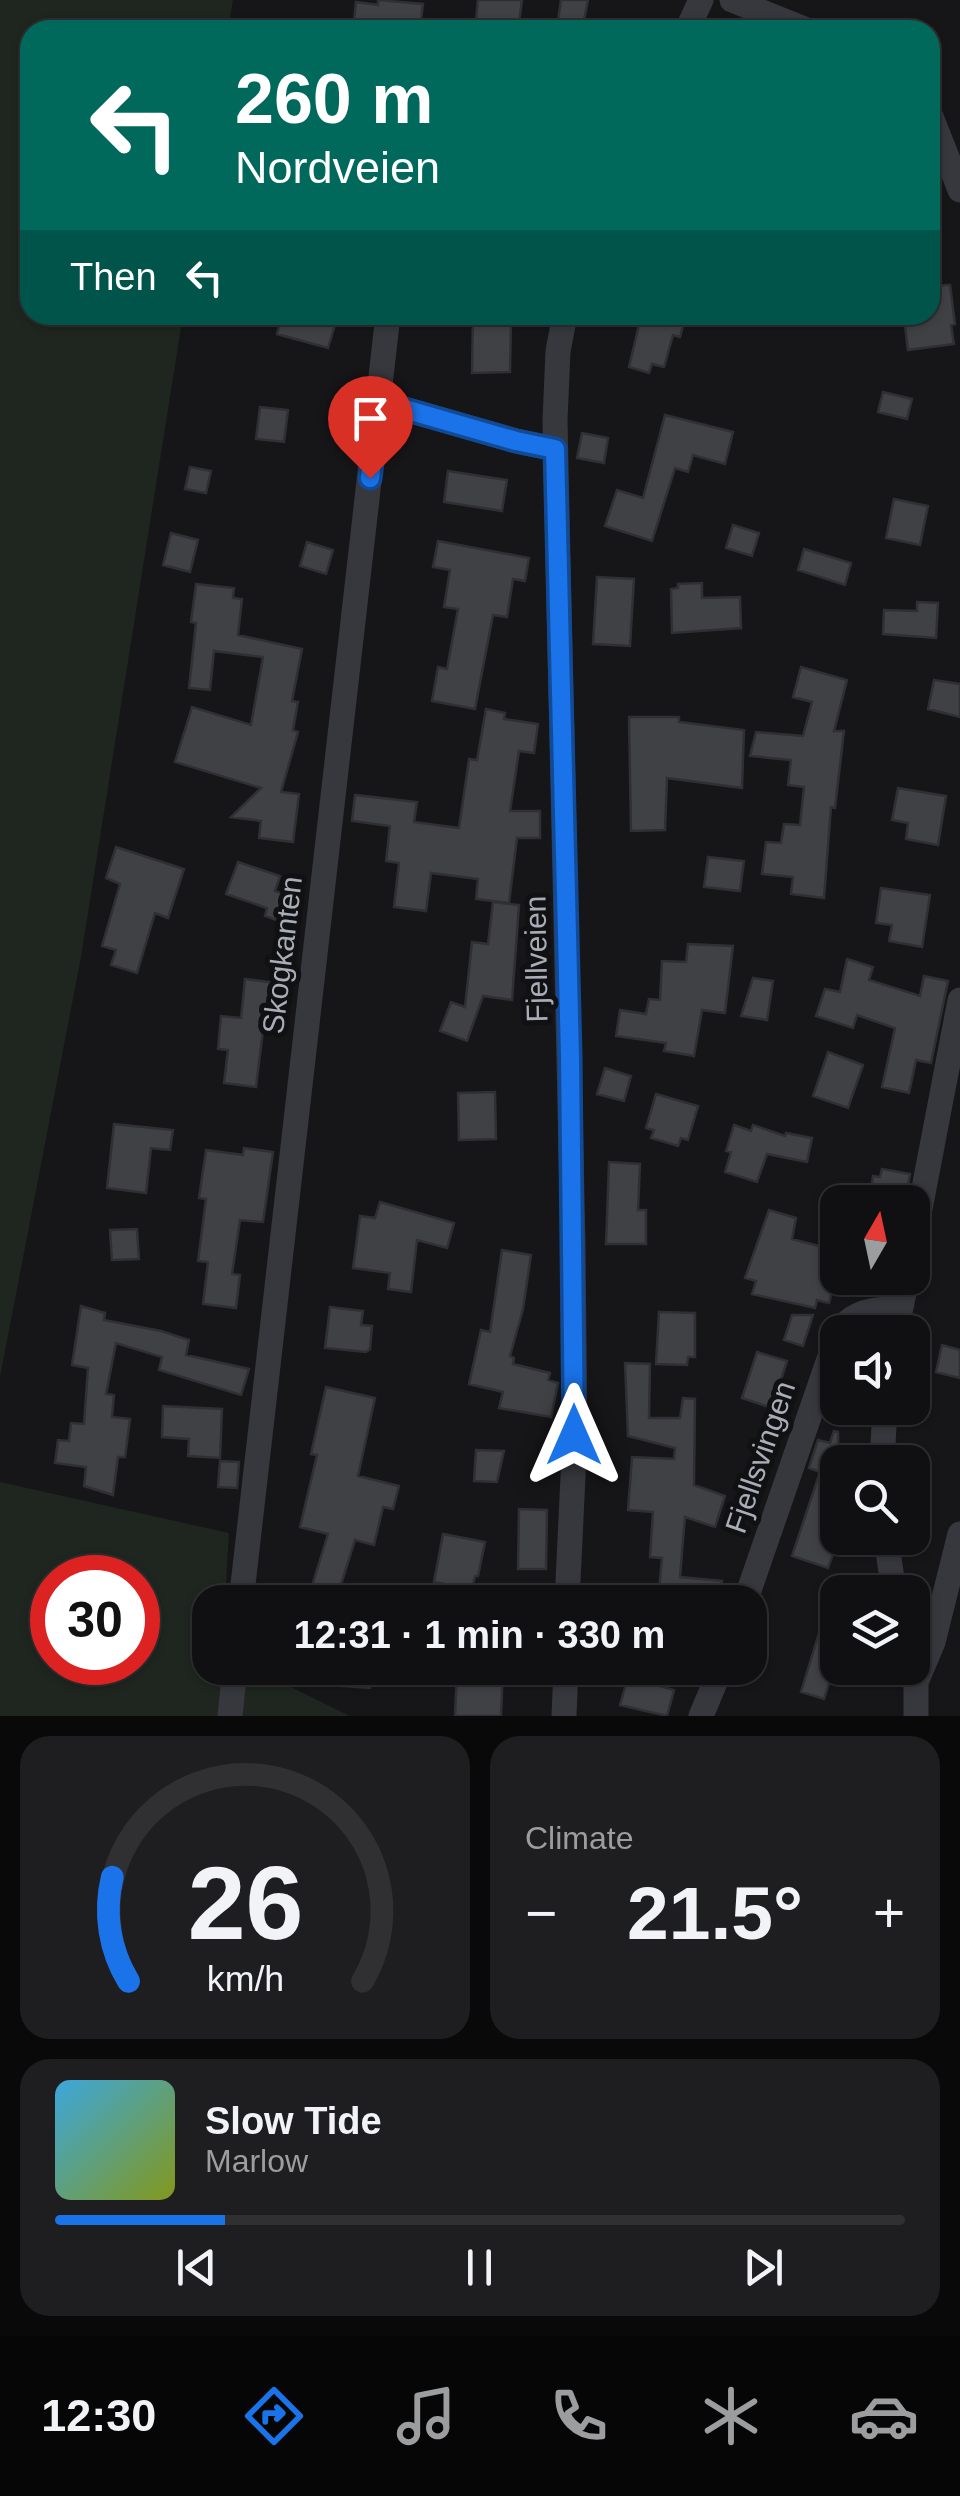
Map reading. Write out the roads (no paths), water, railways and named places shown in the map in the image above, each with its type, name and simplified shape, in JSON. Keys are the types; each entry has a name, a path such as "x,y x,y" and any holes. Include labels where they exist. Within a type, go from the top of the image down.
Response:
{"street":[{"path":"732,0 783,20"},
{"path":"940,139 960,190"},
{"name":"Skogkanten","path":"243,1585 387,325"},
{"name":"Fjellveien","path":"564,325 556,380 555,449 573,1244 574,1435 569,1585"},
{"path":"380,402 555,449"},
{"path":"925,1185 960,1000"},
{"name":"Fjellsvingen","path":"751,1585 820,1385"},
{"path":"930,1647 960,1534"},
{"path":"230,1716 233,1685"},
{"path":"564,1716 565,1685"},
{"path":"701,1716 715,1685"},
{"path":"914,1685 916,1716"}]}
